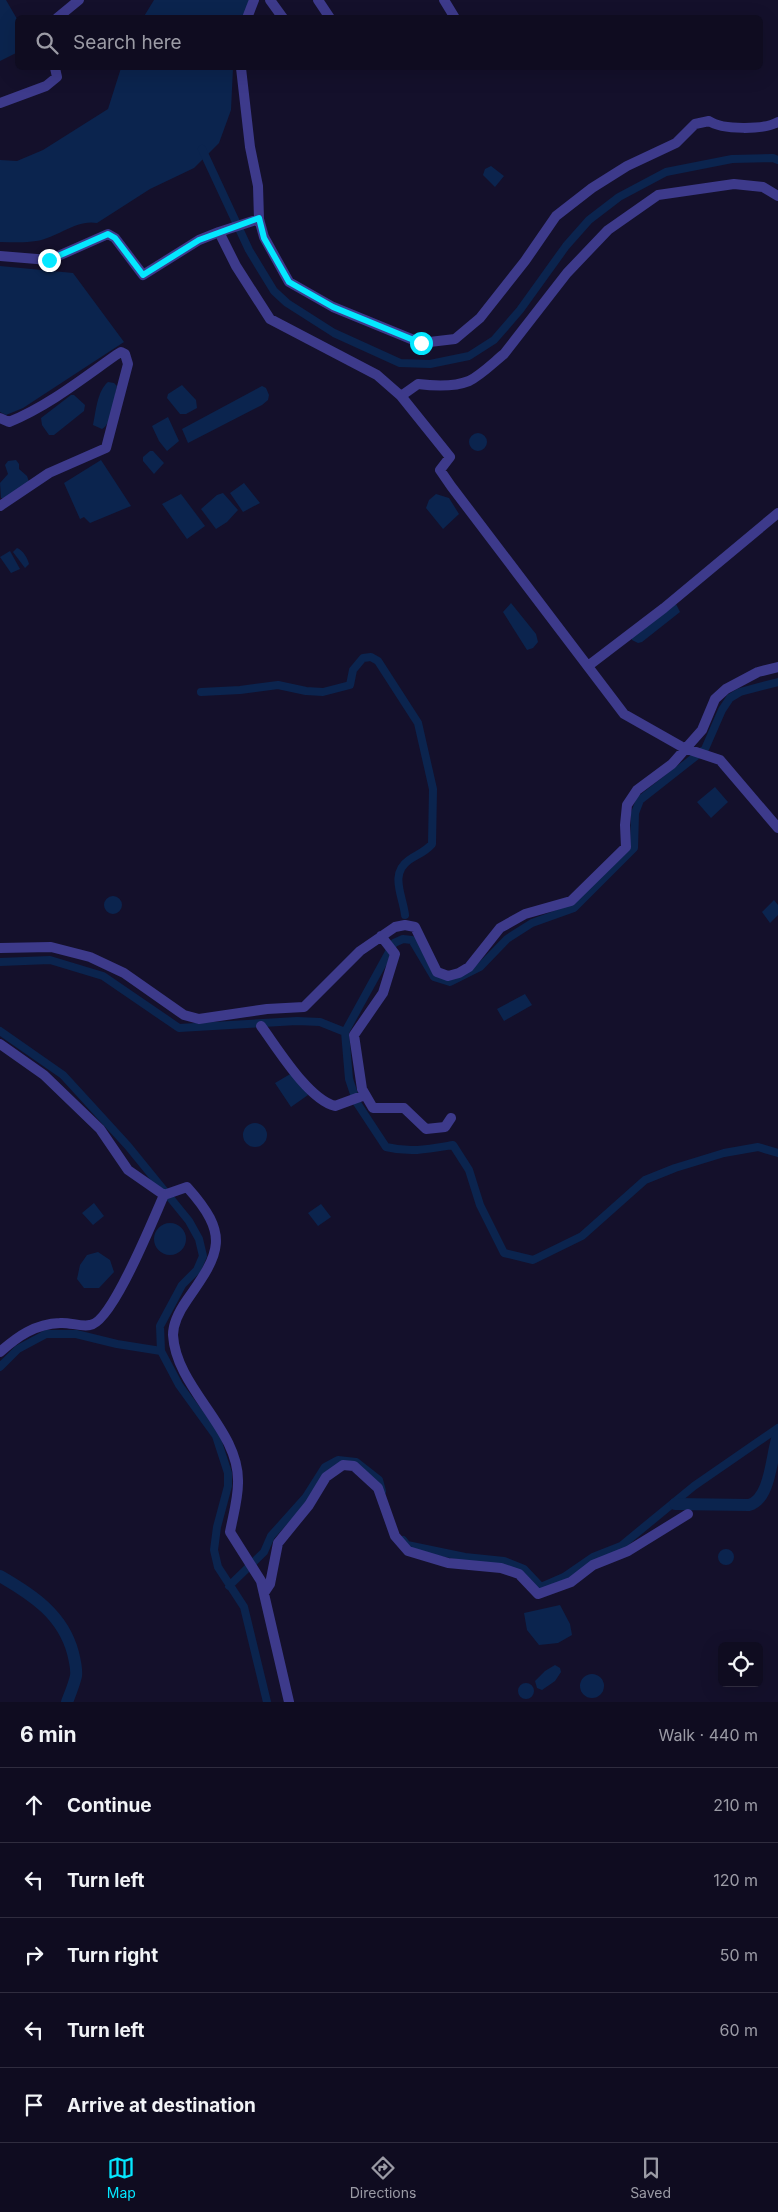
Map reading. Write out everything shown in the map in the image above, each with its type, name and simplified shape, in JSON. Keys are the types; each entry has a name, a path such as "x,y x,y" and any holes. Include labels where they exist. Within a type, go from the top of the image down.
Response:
{"street":[{"path":"61,15 79,0"},
{"path":"248,15 254,0"},
{"path":"270,0 282,15"},
{"path":"318,0 328,15"},
{"path":"444,0 453,15"},
{"path":"0,103 51,84 57,77 55,70"},
{"path":"241,70 250,147 258,186 259,218 264,238 289,282 333,307 421,343 455,339 480,318 525,261 556,216 592,188 627,166 676,143 695,124 701,121 709,121 716,126 749,127 773,125 778,122"},
{"path":"401,396 418,384 436,386 469,381 504,354 567,273 608,230 658,195 734,184 763,187 778,196"},
{"path":"0,256 49,260 108,234 115,238 143,275 199,240 259,218"},
{"path":"219,232 236,266 270,319 377,375 401,396 450,457 440,470 451,486 624,714 687,750 720,760 778,828"},
{"path":"0,418 9,422 30,412 51,401 116,355 121,352 125,354 128,364 106,448 49,473 0,506"},
{"path":"588,666 664,608 778,513"},
{"path":"0,948 51,947 90,957 124,973 184,1015 199,1019 267,1009 304,1007 360,950 395,927 405,925 415,927 437,972 448,976 469,967 500,928 525,914 571,901 626,847 624,825 627,805 637,790 672,764 687,750 702,730 716,698 726,688 758,672 778,667"},
{"path":"381,936 395,954 383,993 354,1035 365,1095 373,1108 404,1108 426,1129 445,1127 451,1118"},
{"path":"262,1026 314,1092 325,1103 335,1106 365,1095"},
{"path":"0,1044 44,1075 100,1129 128,1170 164,1195"},
{"path":"0,1352 19,1335 39,1326 60,1322 90,1326 98,1322 119,1294 164,1195 188,1187 199,1200 217,1236 212,1262 180,1310 173,1334 178,1356 190,1381 216,1422 234,1459 239,1482 230,1532 261,1581 289,1702"},
{"path":"264,1593 270,1584 278,1542 309,1505 326,1477 343,1465 354,1466 378,1488 395,1536 408,1551 448,1563 501,1568 519,1574 538,1594 571,1582 594,1565 628,1551 688,1514"}],"water":[{"path":"0,0 6,0 15,16 15,54 0,61"},
{"path":"154,0 249,0 245,15 145,15"},
{"path":"120,70 233,70 231,110 219,143 194,168 150,189 97,223 74,226 36,241 0,242 0,160 17,161 43,150 108,109"},
{"path":"491,166 504,176 495,187 483,175 485,169"},
{"path":"0,266 73,273 124,342 23,408 6,415 0,412"},
{"path":"108,382 114,383 117,386 111,416 106,426 102,429 93,425 99,396"},
{"path":"182,385 196,400 197,408 186,414 180,414 167,398 168,394"},
{"path":"262,386 266,388 269,395 268,400 262,405 188,443 182,429"},
{"path":"71,395 74,395 85,405 84,411 54,435 49,435 42,425 41,418"},
{"path":"168,417 179,441 167,451 159,441 152,426"},
{"path":"478,433 484,436 487,442 484,448 478,451 472,448 469,442 472,436"},
{"path":"150,451 153,451 164,463 154,474 143,461 143,457"},
{"path":"16,460 19,464 19,469 27,476 29,482 5,498 1,498 0,483 8,474 5,465 8,461"},
{"path":"101,460 131,506 90,523 84,517 80,519 64,483"},
{"path":"244,483 260,503 243,512 230,493"},
{"path":"223,493 238,510 227,522 216,529 201,509 217,495"},
{"path":"181,494 205,526 187,539 162,504"},
{"path":"436,494 449,498 459,514 443,529 426,508 429,500"},
{"path":"17,548 28,560 29,564 25,568 13,552"},
{"path":"10,551 20,569 11,573 0,557"},
{"path":"511,603 536,634 538,642 533,648 527,650 503,612"},
{"path":"676,604 680,612 642,642 638,643 632,640 632,637"},
{"path":"715,787 728,802 711,818 697,802"},
{"path":"113,896 119,899 122,905 119,911 113,914 107,911 104,905 107,899"},
{"path":"774,900 778,905 778,915 770,923 762,912"},
{"path":"525,994 532,1005 504,1021 497,1009"},
{"path":"292,1073 308,1095 291,1107 275,1083"},
{"path":"255,1123 264,1126 267,1135 264,1144 255,1147 246,1144 243,1135 246,1126"},
{"path":"94,1203 104,1216 93,1225 82,1213"},
{"path":"321,1204 331,1217 318,1226 308,1213"},
{"path":"170,1223 181,1228 186,1239 181,1250 170,1255 159,1250 154,1239 159,1228"},
{"path":"98,1252 110,1260 114,1272 99,1288 84,1288 77,1279 80,1265 87,1255"},
{"path":"726,1549 734,1557 726,1565 718,1557"},
{"path":"560,1605 570,1624 572,1635 558,1643 539,1645 527,1630 524,1613"},
{"path":"555,1665 560,1668 561,1672 555,1681 542,1690 537,1688 535,1681 545,1671"},
{"path":"592,1674 600,1678 604,1686 600,1694 592,1698 584,1694 580,1686 584,1678"},
{"path":"526,1683 532,1685 534,1691 532,1697 526,1699 520,1697 518,1691 520,1685"}],"waterway":[{"path":"202,149 249,250 274,291 287,303 334,333 400,363 430,364 469,356 494,340 520,310 566,246 589,220 619,197 666,172 732,159 773,158 778,160"},
{"path":"201,692 240,690 278,685 306,691 323,692 350,685 353,670 363,658 371,657 378,661 418,723 433,789 432,844 403,866 398,879 405,915"},
{"path":"778,682 740,692 730,698 722,710 705,749 640,800 635,813 634,848 574,908 532,923 507,939 480,967 450,982 434,977 412,940 403,939 394,943 345,1032 349,1079 357,1103 386,1147 411,1150 453,1145 469,1170 480,1205 504,1253 533,1260 582,1236 645,1180 675,1168 724,1153 758,1147 778,1153"},
{"path":"0,962 50,960 103,976 179,1028 297,1021 320,1022 345,1032"},
{"path":"0,1031 63,1075 128,1146 189,1221 199,1239 203,1256 197,1270 182,1285 160,1326 161,1351"},
{"path":"0,1367 18,1349 46,1334 76,1334 117,1344 161,1351 179,1385 216,1436 228,1473 228,1486 217,1527 214,1550 218,1567 244,1607 267,1702"},
{"path":"403,1540 407,1545 465,1557 504,1561 524,1569 541,1587 564,1577 593,1557 621,1546 694,1486 778,1428"},
{"path":"675,1504 749,1505 756,1501 762,1495 766,1486 778,1436"},
{"path":"229,1586 264,1552 271,1536 306,1497 325,1467 338,1460 356,1462 379,1480 382,1491"},
{"path":"0,1576 45,1607 62,1628 73,1653 76,1671 67,1702"}],"route":[{"path":"49,260 108,234 115,238 143,275 199,240 259,218 264,238 289,282 333,307 421,343"}]}
